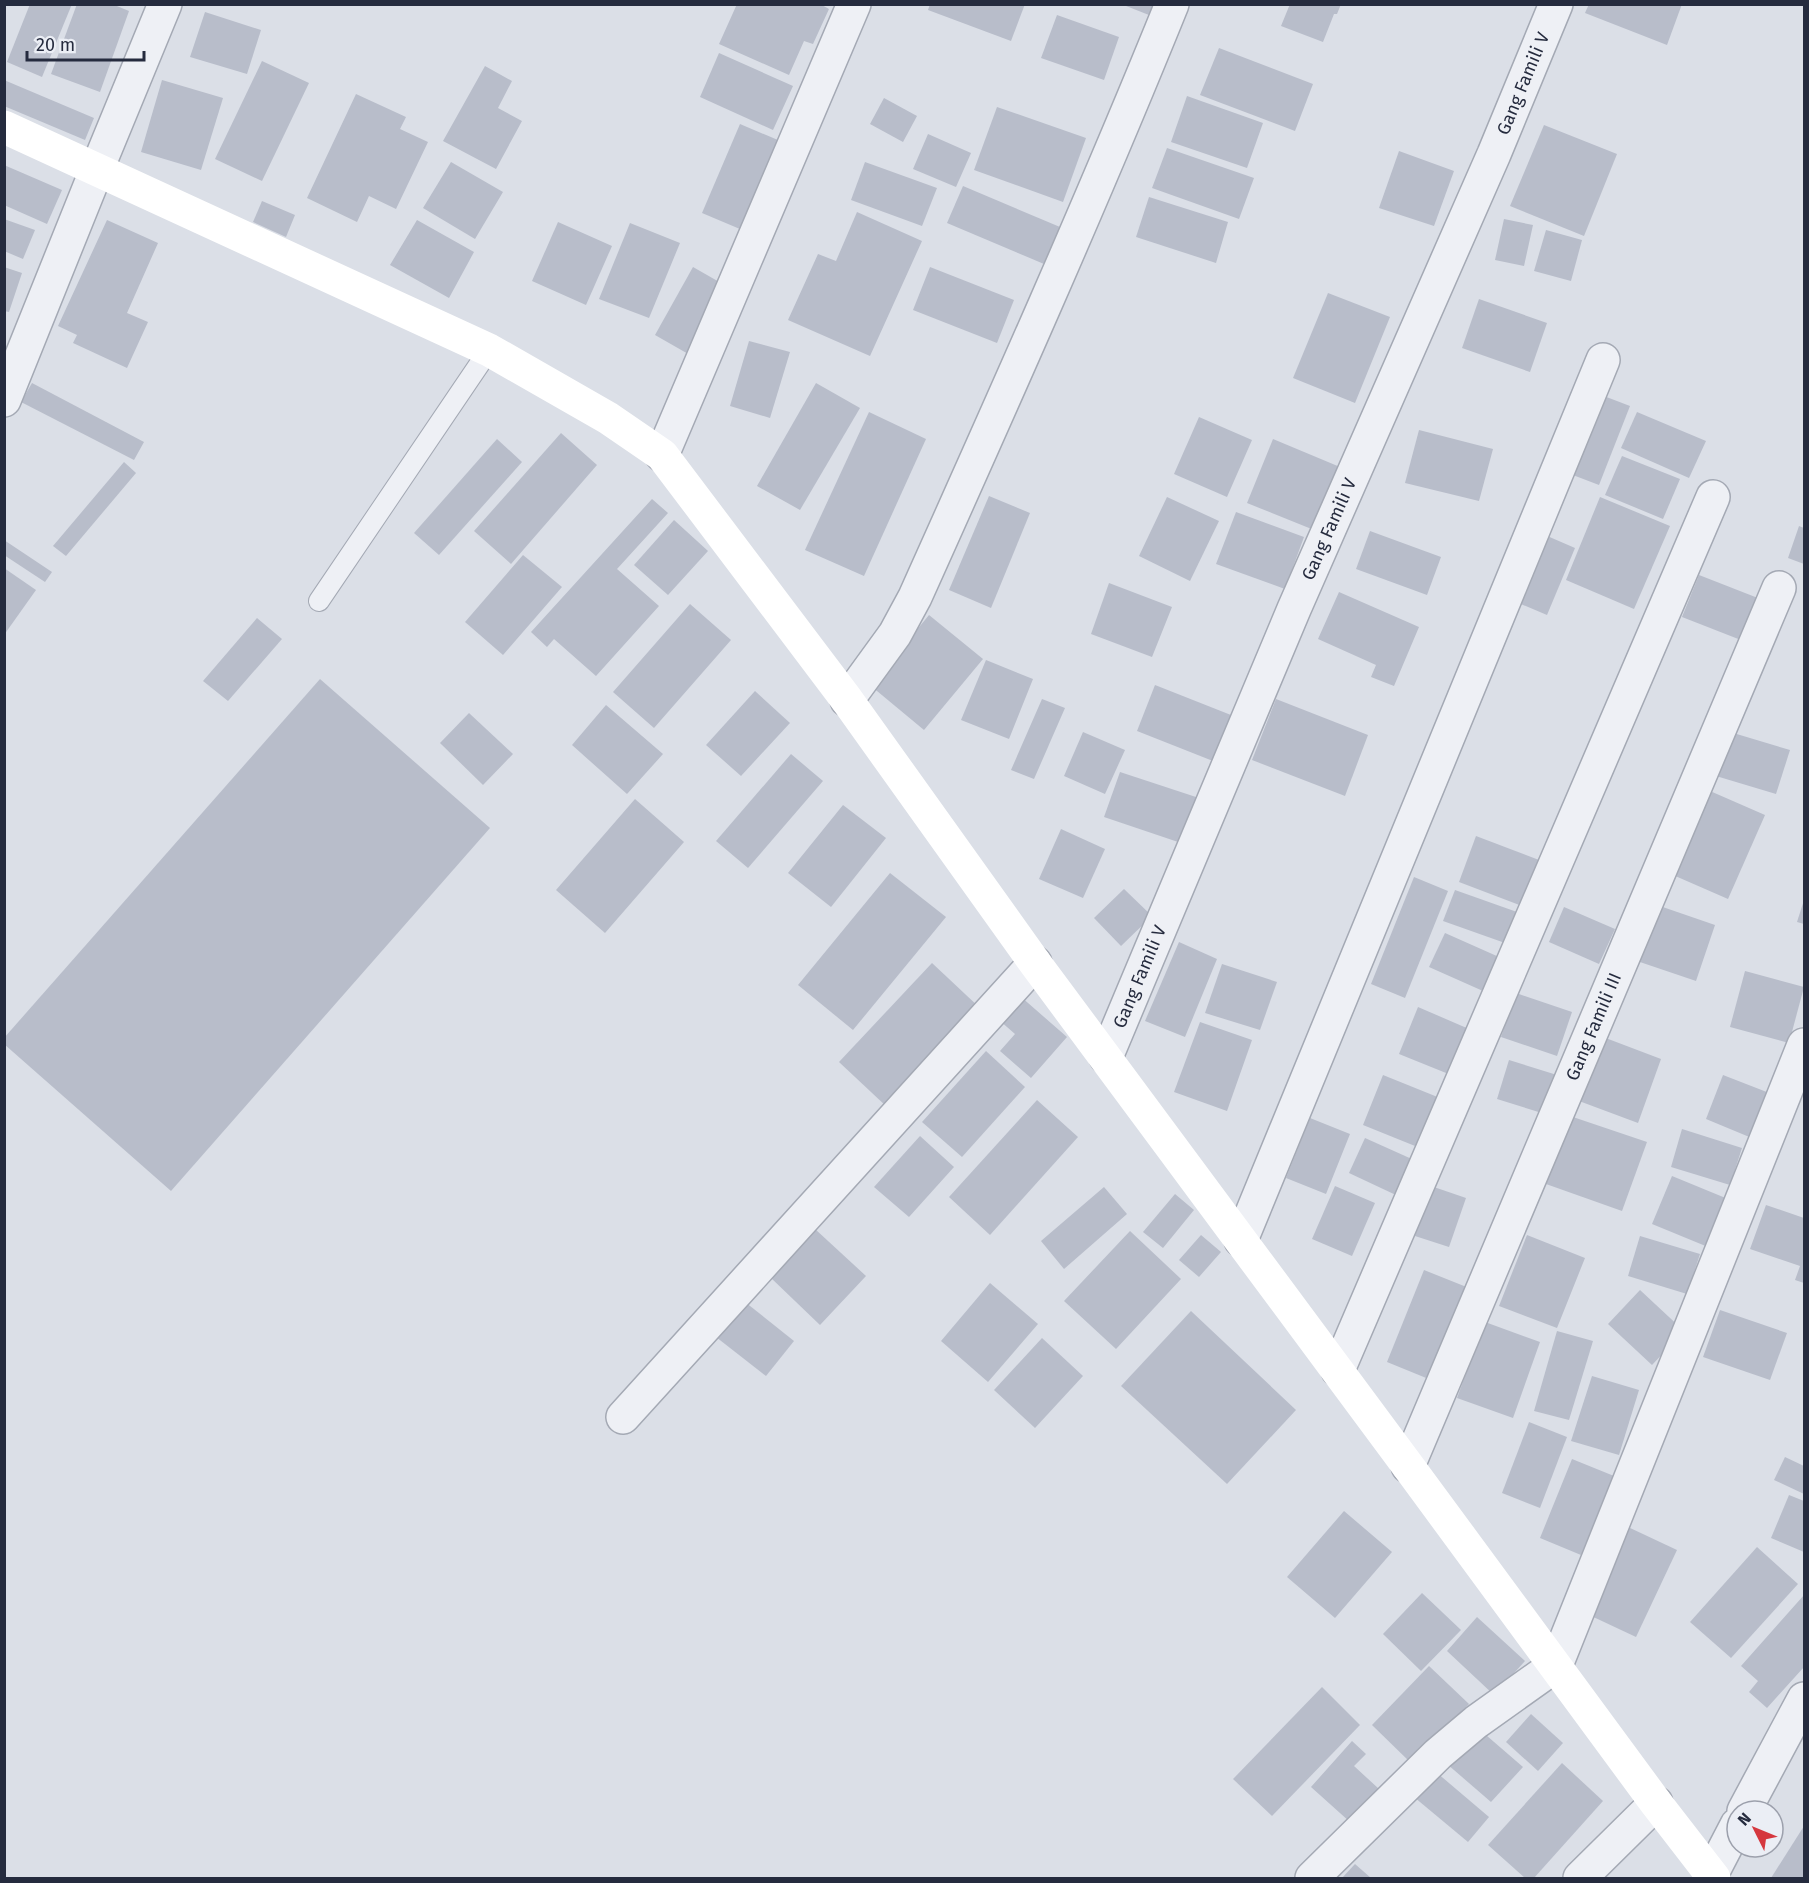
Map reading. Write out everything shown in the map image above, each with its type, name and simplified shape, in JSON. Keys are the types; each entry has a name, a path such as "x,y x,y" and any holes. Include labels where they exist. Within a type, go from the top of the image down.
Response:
{"main road":[{"path":"4,127 489,350 608,417 662,455 847,700 1035,963 1713,1877"}],"street":[{"path":"4,400 165,4"},
{"path":"662,455 854,4"},
{"path":"847,700 895,634 915,597 1039,321 1118,138 1172,4"},
{"name":"Gang Famili V","path":"1106,1057 1294,609 1494,154 1556,4"},
{"path":"1241,1240 1603,360"},
{"path":"1338,1370 1713,497"},
{"name":"Gang Famili III","path":"1408,1466 1779,588"},
{"path":"623,1417 1035,963"},
{"path":"1312,1878 1438,1754 1476,1722 1556,1665 1804,1045"},
{"path":"1750,1799 1804,1699"},
{"path":"1580,1878 1656,1803"},
{"path":"1713,1877 1725,1851"}],"lane":[{"path":"319,601 489,350"}],"building":[{"path":"30,4 72,4 42,77 7,62"},
{"path":"77,4 112,4 129,11 100,92 51,74"},
{"path":"737,4 820,4 829,9 813,44 804,41 789,75 719,44"},
{"path":"930,4 1025,4 1011,41 928,10"},
{"path":"1121,4 1153,4 1149,15"},
{"path":"1290,4 1341,4 1337,14 1334,14 1323,42 1281,26"},
{"path":"1589,4 1682,4 1667,45 1585,13"},
{"path":"205,12 261,30 247,74 190,57"},
{"path":"1057,15 1119,37 1104,80 1041,58"},
{"path":"1219,48 1313,84 1295,131 1200,95"},
{"path":"719,53 793,86 773,130 700,97"},
{"path":"262,61 309,83 262,181 215,159"},
{"path":"485,66 512,81 498,108 522,121 496,169 443,141"},
{"path":"4,80 94,118 85,140 4,106"},
{"path":"162,80 223,98 201,170 141,152"},
{"path":"356,94 406,117 400,129 428,142 396,209 369,196 357,222 307,198"},
{"path":"1187,96 1263,123 1247,168 1171,142"},
{"path":"884,98 917,116 903,142 870,124"},
{"path":"997,107 1086,138 1063,202 974,170"},
{"path":"740,124 785,143 747,232 702,213"},
{"path":"1544,125 1617,154 1584,236 1510,206"},
{"path":"928,134 971,153 956,187 913,169"},
{"path":"1167,148 1254,178 1239,219 1152,188"},
{"path":"1399,151 1454,171 1434,226 1379,208"},
{"path":"451,162 503,192 475,239 423,208"},
{"path":"865,162 937,188 922,226 851,200"},
{"path":"4,165 62,190 47,224 4,205"},
{"path":"963,186 1060,227 1044,264 947,223"},
{"path":"1149,197 1228,222 1216,263 1136,237"},
{"path":"262,201 295,215 286,237 253,222"},
{"path":"857,212 922,241 870,356 788,320 818,254 836,261"},
{"path":"4,219 35,230 23,259 4,251"},
{"path":"1504,219 1533,225 1524,266 1495,260"},
{"path":"107,220 158,243 127,313 148,322 127,368 73,343 77,335 58,326"},
{"path":"417,220 474,252 449,298 390,265"},
{"path":"558,222 612,246 586,305 532,281"},
{"path":"630,223 680,243 649,318 599,299"},
{"path":"1546,230 1582,240 1571,281 1534,271"},
{"path":"4,267 22,273 9,312 4,311"},
{"path":"693,267 728,287 690,355 655,335"},
{"path":"930,267 1014,300 997,343 913,310"},
{"path":"1328,293 1390,317 1355,403 1293,378"},
{"path":"1479,299 1547,323 1530,372 1462,348"},
{"path":"749,341 790,352 770,418 730,406"},
{"path":"32,383 144,442 134,460 21,402"},
{"path":"816,383 860,408 800,510 757,486"},
{"path":"1596,393 1630,406 1599,485 1565,472"},
{"path":"869,412 926,439 864,576 805,550"},
{"path":"1637,412 1706,441 1689,478 1621,448"},
{"path":"1199,417 1252,440 1227,497 1174,474"},
{"path":"1419,430 1493,449 1479,501 1405,483"},
{"path":"561,433 597,465 511,564 474,531"},
{"path":"497,439 522,462 439,555 414,533"},
{"path":"1273,439 1340,467 1314,530 1247,503"},
{"path":"1622,456 1680,479 1663,519 1605,495"},
{"path":"124,462 136,473 66,556 53,546"},
{"path":"989,496 1030,513 991,608 949,590"},
{"path":"1167,497 1219,521 1190,581 1139,556"},
{"path":"1600,497 1670,526 1634,609 1566,580"},
{"path":"652,499 668,513 617,569 659,606 596,676 554,639 547,647 531,632"},
{"path":"1236,512 1304,537 1285,589 1216,564"},
{"path":"674,520 708,551 668,595 634,565"},
{"path":"1799,526 1804,528 1804,564 1788,558"},
{"path":"1370,531 1441,557 1427,595 1356,569"},
{"path":"1538,532 1575,548 1547,615 1509,599"},
{"path":"4,540 52,572 45,582 4,555"},
{"path":"523,555 562,587 503,655 465,622"},
{"path":"4,568 36,590 4,635"},
{"path":"1699,575 1763,600 1746,642 1682,617"},
{"path":"1109,583 1172,607 1152,657 1091,634"},
{"path":"1339,592 1419,627 1394,686 1371,677 1376,665 1318,639"},
{"path":"690,604 731,640 654,728 613,692"},
{"path":"929,615 983,659 924,730 871,686"},
{"path":"257,618 282,639 228,701 203,681"},
{"path":"986,660 1033,679 1009,739 961,720"},
{"path":"320,679 490,828 171,1191 4,1044 4,1038"},
{"path":"1155,685 1236,717 1218,763 1137,731"},
{"path":"755,691 790,723 741,776 706,745"},
{"path":"1042,699 1065,708 1034,779 1011,770"},
{"path":"1276,699 1368,735 1345,796 1252,760"},
{"path":"606,705 663,754 627,794 572,745"},
{"path":"469,713 513,754 483,785 440,743"},
{"path":"1083,732 1125,750 1105,794 1064,776"},
{"path":"1730,732 1790,750 1776,794 1716,776"},
{"path":"791,754 823,781 748,868 716,841"},
{"path":"1120,772 1199,798 1184,844 1104,817"},
{"path":"1710,791 1765,815 1728,899 1673,875"},
{"path":"635,799 684,842 605,933 556,890"},
{"path":"843,805 886,838 831,907 788,873"},
{"path":"1061,829 1105,849 1083,898 1039,879"},
{"path":"1476,836 1539,860 1522,906 1459,882"},
{"path":"890,873 946,917 853,1030 798,985"},
{"path":"1414,877 1448,891 1405,998 1371,984"},
{"path":"1124,889 1152,916 1121,946 1094,918"},
{"path":"1455,890 1517,912 1505,943 1443,921"},
{"path":"1804,900 1804,924 1797,922"},
{"path":"1654,904 1715,925 1696,981 1634,960"},
{"path":"1564,907 1615,929 1599,964 1549,942"},
{"path":"1445,933 1499,957 1483,991 1429,967"},
{"path":"1179,942 1217,959 1185,1037 1145,1021"},
{"path":"932,963 981,1009 887,1107 839,1062"},
{"path":"1222,964 1277,982 1260,1030 1205,1013"},
{"path":"1745,971 1804,987 1789,1043 1730,1027"},
{"path":"1516,993 1572,1012 1557,1056 1501,1037"},
{"path":"1020,996 1067,1037 1031,1078 1000,1051 1015,1034 999,1020"},
{"path":"1418,1007 1469,1029 1451,1075 1399,1054"},
{"path":"1200,1022 1252,1040 1227,1111 1174,1092"},
{"path":"1603,1037 1661,1059 1638,1123 1579,1101"},
{"path":"986,1051 1025,1087 962,1157 922,1122"},
{"path":"1509,1060 1557,1075 1545,1114 1497,1099"},
{"path":"1383,1075 1440,1098 1420,1148 1363,1125"},
{"path":"1723,1075 1777,1096 1759,1141 1706,1119"},
{"path":"1037,1100 1078,1137 990,1235 949,1197"},
{"path":"1570,1116 1647,1142 1622,1211 1546,1184"},
{"path":"1310,1118 1350,1134 1326,1194 1286,1178"},
{"path":"1682,1129 1742,1148 1730,1185 1671,1167"},
{"path":"920,1136 954,1167 909,1217 874,1187"},
{"path":"1365,1138 1414,1160 1398,1196 1349,1173"},
{"path":"1672,1176 1728,1199 1708,1247 1652,1224"},
{"path":"1335,1186 1375,1203 1352,1256 1312,1239"},
{"path":"1431,1186 1466,1198 1449,1247 1415,1236"},
{"path":"1104,1187 1127,1214 1064,1269 1041,1241"},
{"path":"1175,1194 1194,1210 1163,1248 1143,1232"},
{"path":"1766,1205 1804,1218 1804,1283 1795,1280 1800,1266 1750,1249"},
{"path":"815,1229 866,1276 820,1325 770,1277"},
{"path":"1130,1231 1181,1279 1116,1349 1064,1301"},
{"path":"1201,1235 1221,1252 1199,1277 1179,1260"},
{"path":"1527,1235 1585,1258 1557,1328 1499,1306"},
{"path":"1640,1236 1700,1254 1687,1294 1628,1276"},
{"path":"1424,1270 1474,1290 1436,1382 1387,1362"},
{"path":"990,1283 1038,1324 988,1382 941,1341"},
{"path":"1640,1290 1684,1331 1652,1365 1608,1324"},
{"path":"745,1302 794,1341 766,1376 716,1337"},
{"path":"1720,1310 1787,1333 1770,1380 1703,1357"},
{"path":"1191,1311 1296,1410 1227,1484 1121,1386"},
{"path":"1485,1322 1540,1342 1513,1418 1457,1398"},
{"path":"1557,1331 1593,1341 1569,1420 1534,1411"},
{"path":"1042,1338 1083,1376 1035,1428 994,1390"},
{"path":"1592,1376 1639,1390 1619,1455 1571,1441"},
{"path":"1529,1422 1567,1437 1540,1508 1502,1493"},
{"path":"1785,1457 1804,1466 1804,1494 1774,1480"},
{"path":"1572,1459 1614,1476 1581,1555 1540,1538"},
{"path":"1789,1495 1804,1501 1804,1552 1771,1538"},
{"path":"1344,1511 1392,1552 1335,1618 1287,1577"},
{"path":"1628,1527 1677,1550 1636,1637 1587,1614"},
{"path":"1757,1547 1798,1584 1731,1658 1690,1622"},
{"path":"1422,1593 1461,1630 1421,1671 1383,1634"},
{"path":"1804,1595 1804,1667 1767,1708 1749,1692 1758,1681 1741,1666"},
{"path":"1477,1617 1525,1661 1494,1695 1447,1651"},
{"path":"1429,1666 1469,1704 1412,1764 1372,1725"},
{"path":"1322,1687 1360,1725 1272,1816 1233,1779"},
{"path":"1531,1714 1563,1743 1538,1771 1506,1742"},
{"path":"1479,1729 1523,1767 1491,1802 1447,1764"},
{"path":"1352,1741 1366,1754 1354,1766 1379,1789 1350,1822 1311,1787"},
{"path":"1562,1763 1603,1801 1534,1878 1525,1878 1488,1845"},
{"path":"1436,1772 1489,1817 1468,1842 1414,1797"},
{"path":"1804,1826 1804,1878 1771,1878"},
{"path":"1355,1864 1371,1878 1342,1878"}]}
